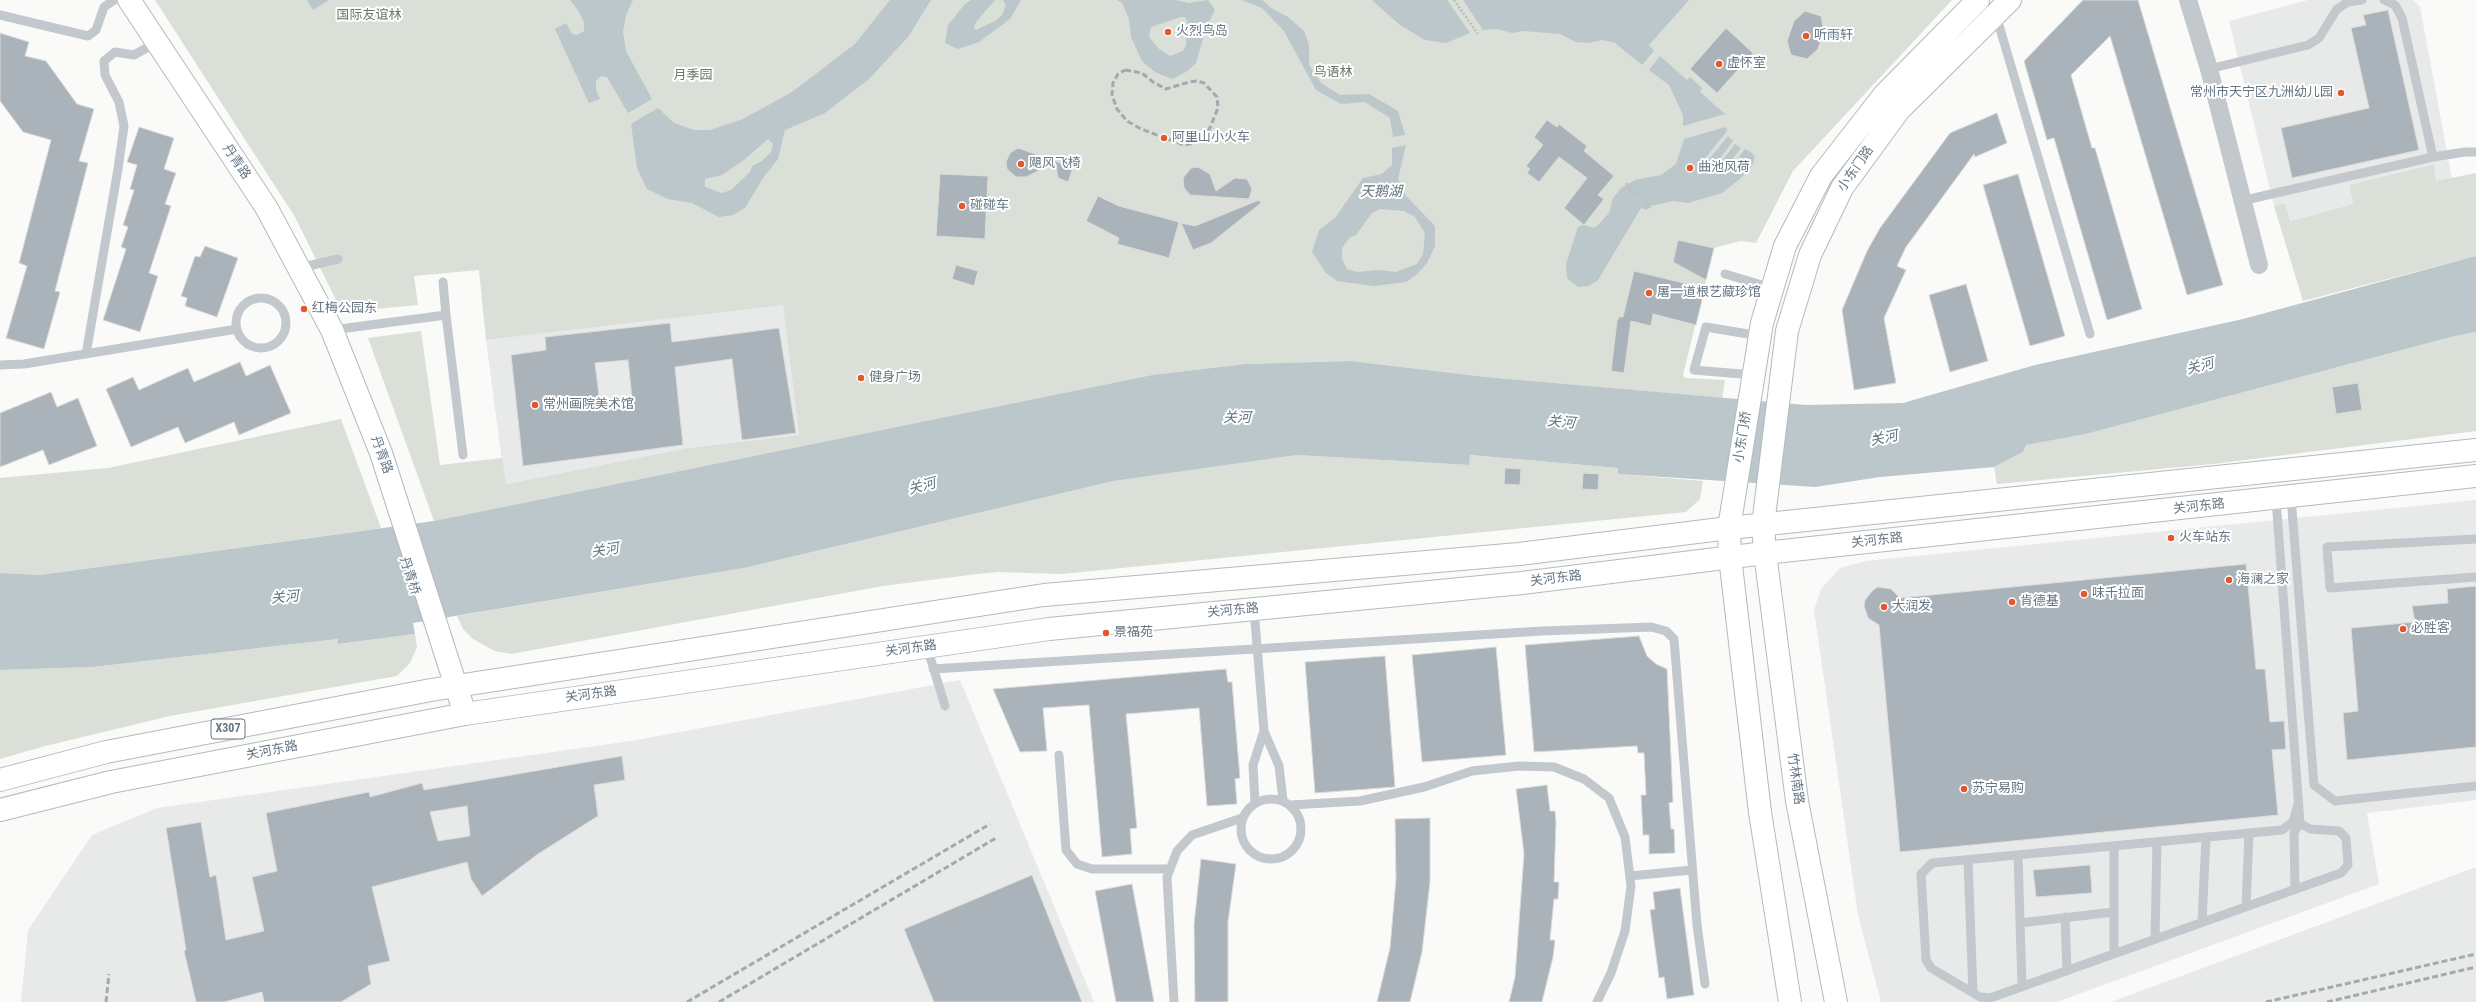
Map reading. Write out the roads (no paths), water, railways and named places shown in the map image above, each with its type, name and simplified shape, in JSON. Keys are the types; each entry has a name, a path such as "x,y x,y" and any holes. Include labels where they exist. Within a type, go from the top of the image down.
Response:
{"main road":[{"name":"丹青路","path":"129,0 266,207 332,330 381,454 395,513"},
{"name":"小东门路","path":"1753,377 1760,336 1772,288 1785,246 1821,176 1884,95 1978,0"},
{"name":"小东门路","path":"1763,525 1782,383 1787,331 1810,255 1842,188 1899,110 2003,7"},
{"name":"小东门桥","path":"1729,528 1753,377"},
{"path":"458,715 450,687 1044,595 1519,554 1729,528 2476,450"},
{"name":"关河东路","path":"0,810 111,782 458,715 1048,629 1522,582 1765,553 2476,476"},
{"name":"丹青桥","path":"395,513 450,687"},
{"path":"1763,525 1765,553"},
{"path":"1729,528 1730,558 1760,812 1790,1002"},
{"name":"竹林南路","path":"1765,553 1797,801 1836,1002"},
{"name":"X307","path":"0,780 106,752 450,687"}],"street":[{"path":"2188,0 2209,69 2259,264"}],"lane":[{"path":"0,15 88,36 96,30 104,7 114,0"},
{"path":"2209,69 2308,45 2320,38 2337,9 2348,2 2362,0"},
{"path":"2384,0 2395,5 2402,18 2433,157"},
{"path":"2003,7 2090,334"},
{"path":"86,354 124,126 118,102 104,75 104,61 115,52 134,55 157,42"},
{"path":"2242,201 2433,157 2465,152 2476,152"},
{"path":"299,268 338,259"},
{"path":"1725,274 1772,288"},
{"path":"443,282 463,455"},
{"path":"258,298 274,302 285,315 285,332 275,344 268,347 252,346 240,336 237,329 236,321 243,306 258,298"},
{"path":"332,330 446,315"},
{"path":"1753,377 1694,370 1706,327 1760,336"},
{"path":"0,366 86,354 237,329"},
{"path":"2284,498 2314,785 2335,801 2476,786"},
{"path":"2284,498 2300,823 2294,833 2295,889"},
{"path":"2476,539 2327,547 2330,588 2476,577"},
{"path":"1254,609 1264,731 1279,766 1283,800"},
{"path":"934,670 1542,631 1651,627 1666,631 1674,639 1692,870 1705,984"},
{"path":"927,647 945,706"},
{"path":"1255,803 1253,766 1264,731"},
{"path":"1060,755 1066,850 1077,864 1092,869 1170,869"},
{"path":"1291,806 1360,801 1424,787 1472,771 1519,766 1554,767 1584,779 1609,798 1626,837 1631,886 1625,931 1611,973 1598,1002"},
{"path":"1174,1002 1167,877 1177,852 1192,835 1242,818 1255,803 1264,799 1283,800 1291,806 1301,822 1299,841 1290,852 1276,859 1265,859 1248,848 1241,834 1242,818"},
{"path":"2298,804 2293,822 2282,830 1932,863 1921,874 1926,960 1931,968 1973,993 1990,998 2341,873 2348,865 2346,838 2339,831 2310,829 2300,823"},
{"path":"2246,907 2249,833"},
{"path":"2202,922 2206,837"},
{"path":"2155,939 2157,842"},
{"path":"2114,846 2114,954"},
{"path":"2018,855 2022,987"},
{"path":"1968,860 1973,993"},
{"path":"1630,876 1692,870"},
{"path":"2020,923 2114,912"},
{"path":"2066,917 2066,971"}],"water":[{"path":"307,0 329,0 313,10"},
{"path":"570,0 633,0 626,15 623,32 626,51 652,99 628,113 607,77 601,76 596,81 596,90 600,99 589,103 555,29 566,23 572,34 577,35 584,31 584,22 578,10"},
{"path":"890,0 931,0 908,37 869,79 825,113 785,130 778,159 763,178 745,208 733,215 719,217 692,203 668,199 647,189 637,168 631,124 658,108 674,123 694,130 710,130 743,119 792,92 855,44","holes":["768,139 773,144 771,152 762,161 752,166 750,172 731,190 722,193 705,187 705,179 722,175 745,159"]},
{"path":"971,0 995,0 976,22 974,27 976,30 995,21 1002,15 1006,5 1003,0 1021,0 1010,19 979,42 958,49 945,43 948,25 965,4"},
{"path":"1117,0 1176,0 1189,3 1208,0 1215,10 1206,28 1196,63 1186,72 1172,79 1155,72 1142,61 1131,37 1129,19 1122,3","holes":["1185,17 1187,21 1186,45 1183,51 1170,56 1159,49 1149,37 1151,27"]},
{"path":"1241,0 1262,0 1271,8 1288,17 1304,31 1309,45 1309,65 1321,83 1340,95 1369,94 1398,111 1405,135 1393,137 1390,118 1365,102 1341,104 1316,90 1284,31 1262,8"},
{"path":"1372,0 1447,0 1470,33 1446,43 1425,40 1400,25"},
{"path":"1463,0 1689,0 1649,45 1654,51 1642,65 1615,43 1602,40 1588,43 1576,42 1560,34 1523,31 1512,33 1498,29 1483,30"},
{"path":"1660,56 1687,80 1690,77 1702,88 1700,92 1725,114 1683,126 1683,115 1669,85 1649,70"},
{"path":"1726,127 1727,131 1703,161 1706,163 1728,136 1733,141 1717,162 1720,164 1735,144 1741,148 1731,161 1734,164 1745,149 1751,152 1755,157 1752,166 1741,178 1722,193 1688,203 1674,201 1651,206 1646,210 1641,208 1598,280 1589,286 1578,287 1567,278 1566,264 1578,227 1583,225 1594,228 1599,224 1609,213 1613,198 1621,188 1635,180 1661,175 1676,164 1684,139"},
{"name":"天鹅湖","path":"1406,145 1398,179 1406,196 1435,226 1435,246 1427,263 1416,275 1406,282 1374,286 1337,281 1326,273 1312,252 1319,230 1335,218 1363,178 1382,174 1392,165 1392,148","holes":["1380,209 1404,211 1415,217 1425,233 1423,254 1417,264 1396,272 1379,270 1357,272 1347,269 1342,259 1342,248 1349,238 1356,235 1372,213"]},
{"name":"关河","path":"2476,256 2476,332 2451,337 2086,434 2026,445 2023,452 1994,467 1880,477 1815,487 1618,474 1618,468 1470,455 1469,465 1297,455 1114,481 744,568 413,623 415,634 338,644 338,639 93,667 0,670 0,573 40,575 434,521 1152,375 1245,364 1351,361 1486,377 1806,405 1903,403 2035,365 2243,319"}],"railway":[{"path":"1125,70 1142,73 1153,82 1166,89 1189,82 1197,81 1204,83 1217,97 1218,108 1209,130 1194,143 1184,145 1141,129 1127,121 1117,109 1112,95 1113,83 1118,74 1125,70"},
{"path":"687,1002 990,824"},
{"path":"719,1002 996,838"},
{"path":"2266,1002 2476,954"},
{"path":"2327,1002 2476,967"},
{"path":"106,1002 109,974"}],"place":[{"name":"火烈鸟岛","path":"1168,32"},
{"name":"听雨轩","path":"1806,36"},
{"name":"虚怀室","path":"1719,64"},
{"name":"常州市天宁区九洲幼儿园","path":"2341,93"},
{"name":"阿里山小火车","path":"1164,138"},
{"name":"飓风飞椅","path":"1021,164"},
{"name":"曲池风荷","path":"1690,168"},
{"name":"碰碰车","path":"962,206"},
{"name":"屠一道根艺藏珍馆","path":"1649,293"},
{"name":"红梅公园东","path":"304,309"},
{"name":"健身广场","path":"861,378"},
{"name":"常州画院美术馆","path":"535,405"},
{"name":"火车站东","path":"2171,538"},
{"name":"海澜之家","path":"2229,580"},
{"name":"味千拉面","path":"2084,594"},
{"name":"肯德基","path":"2012,602"},
{"name":"大润发","path":"1884,607"},
{"name":"必胜客","path":"2403,629"},
{"name":"景福苑","path":"1106,633"},
{"name":"苏宁易购","path":"1964,789"}],"park label":[{"name":"国际友谊林","path":"369,16"},
{"name":"鸟语林","path":"1333,73"},
{"name":"月季园","path":"693,76"}]}
